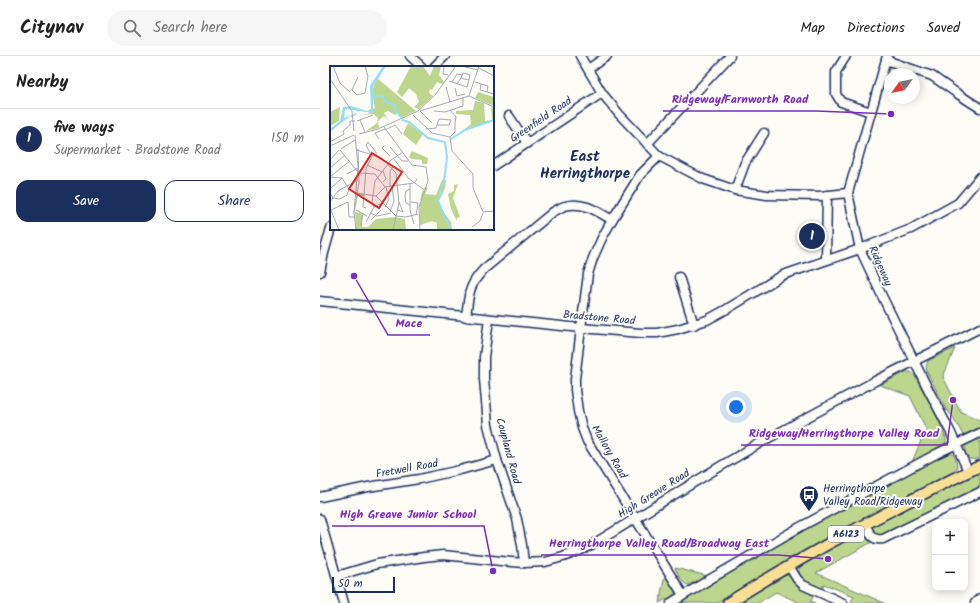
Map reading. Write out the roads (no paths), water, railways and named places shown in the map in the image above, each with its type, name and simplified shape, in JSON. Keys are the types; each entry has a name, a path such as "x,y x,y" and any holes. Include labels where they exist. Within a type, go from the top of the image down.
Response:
{"main road":[{"name":"A6123","path":"728,603 789,566 865,524 919,495 980,466"}],"street":[{"path":"410,56 421,66"},
{"path":"435,66 445,56"},
{"path":"580,56 602,93 647,144 659,156 703,180 735,190 767,195 820,196 848,193"},
{"path":"588,70 607,56"},
{"path":"647,144 730,56"},
{"path":"846,56 836,72 836,94 841,102 871,112"},
{"path":"886,57 932,76 980,108"},
{"name":"Ridgeway","path":"886,57 848,193 860,248 968,471"},
{"name":"Greenfield Road","path":"494,165 602,93"},
{"path":"509,116 527,143"},
{"path":"735,190 745,163 764,133"},
{"name":"Mallory Road","path":"659,156 640,175 612,220 593,258 588,274 575,379 578,411 587,441 683,595"},
{"name":"Bradstone Road","path":"320,301 581,328 657,333 694,325 707,320 783,275 911,229 958,203 980,177"},
{"path":"826,260 827,195"},
{"path":"466,317 471,287 476,278 484,269 553,212 564,206 575,204 587,206 612,220"},
{"path":"320,272 330,230"},
{"path":"679,277 694,325"},
{"name":"Coupland Road","path":"489,319 484,357 484,379 488,426 496,460 517,519 524,562"},
{"name":"High Greave Road","path":"337,576 377,564 443,555 501,561 544,562 579,551 595,543 768,439 875,381 980,328"},
{"path":"671,603 800,527 956,444 980,433"},
{"name":"Fretwell Road","path":"320,497 368,487 419,479 496,460"},
{"path":"865,524 875,539 883,539 980,492"},
{"path":"320,519 323,541 337,576 344,603"},
{"path":"789,566 803,585 843,603"},
{"path":"975,603 980,598"}],"place":[{"name":"Ridgeway/Farnworth Road","path":"891,114"},
{"name":"five ways","path":"812,236"},
{"name":"Mace","path":"354,276"},
{"name":"Ridgeway/Herringthorpe Valley Road","path":"953,400"},
{"name":"Herringthorpe Valley Road/Ridgeway","path":"809,512"},
{"name":"Herringthorpe Valley Road/Broadway East","path":"828,559"},
{"name":"High Greave Junior School","path":"493,571"}],"district":[{"name":"East Herringthorpe","path":"585,166"}]}
